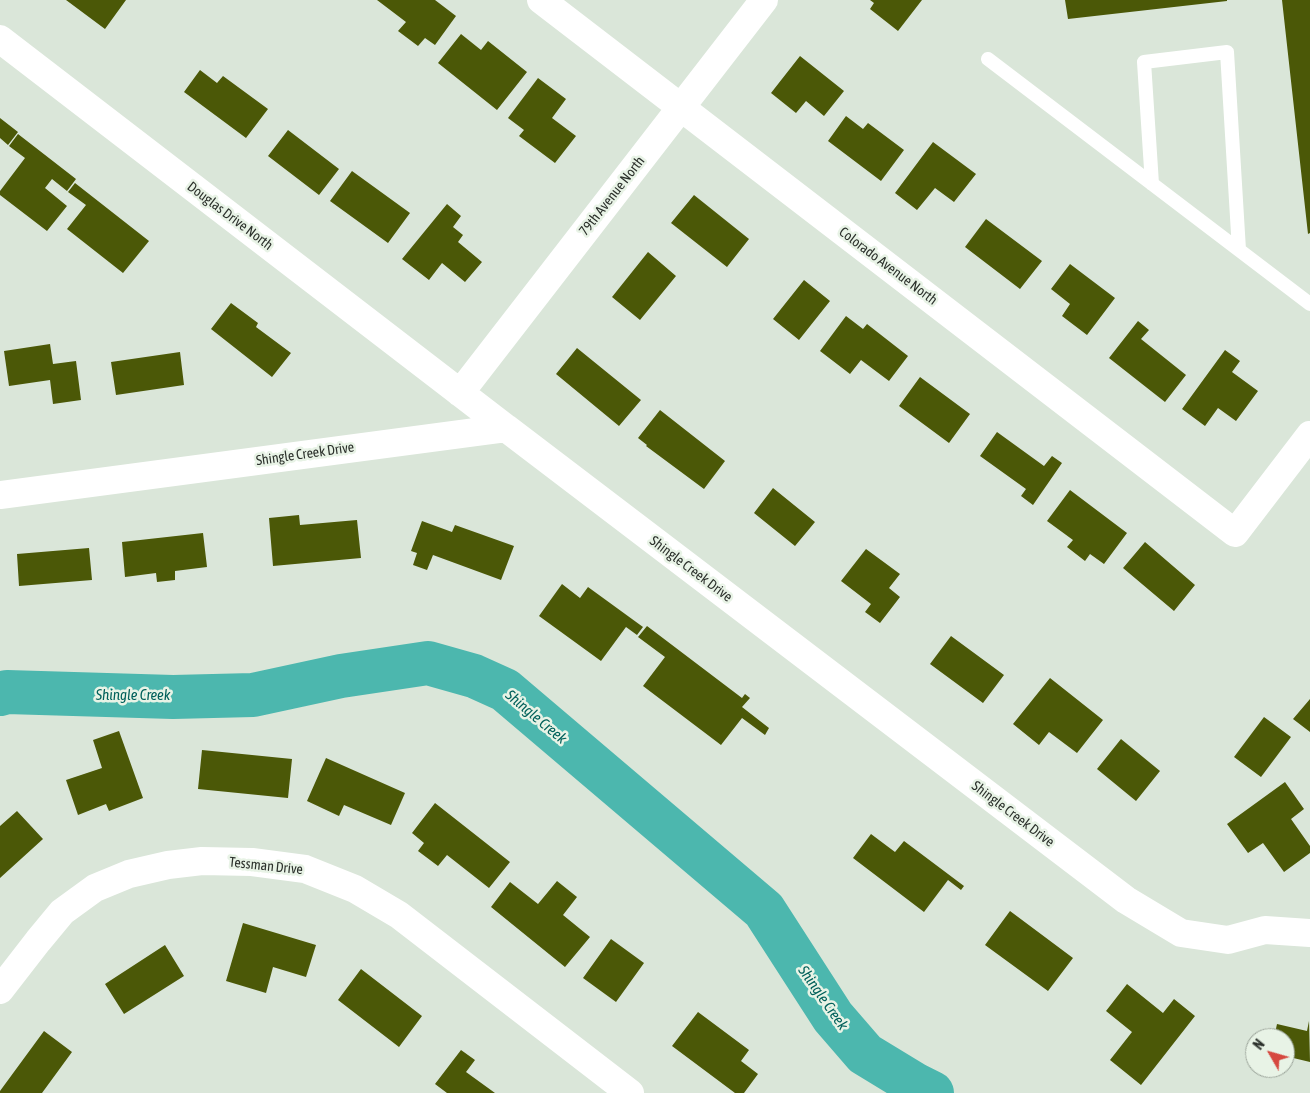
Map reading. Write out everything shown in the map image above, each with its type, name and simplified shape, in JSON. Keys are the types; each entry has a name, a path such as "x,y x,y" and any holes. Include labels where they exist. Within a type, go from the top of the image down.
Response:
{"street":[{"name":"Colorado Avenue North","path":"540,0 1235,533 1310,435"},
{"name":"79th Avenue North","path":"460,392 764,0"},
{"name":"Douglas Drive North","path":"0,39 506,428"},
{"name":"Shingle Creek Drive","path":"0,495 506,428 1126,900 1181,934 1228,940 1265,930 1310,933"},
{"name":"Tessman Drive","path":"0,990 62,912 95,888 130,874 168,865 202,861 252,862 305,869 354,889 399,915 630,1093"}],"lane":[{"path":"1152,184 1144,62 1227,52 1239,250"},
{"path":"988,59 1310,304"}],"building":[{"path":"66,0 126,0 105,29"},
{"path":"377,0 435,0 456,16 435,45 425,38 418,46 398,31 406,22"},
{"path":"870,0 922,0 898,31 870,9 874,3"},
{"path":"1065,0 1227,0 1227,1 1068,19"},
{"path":"1282,0 1310,0 1310,233 1308,234"},
{"path":"461,34 481,50 488,41 527,72 497,110 438,63"},
{"path":"800,56 844,91 824,116 806,101 796,113 771,93"},
{"path":"200,70 217,83 223,76 268,109 246,138 184,92"},
{"path":"538,78 566,99 552,118 576,136 555,163 519,136 524,130 508,118"},
{"path":"846,116 863,129 868,123 904,150 881,181 828,141"},
{"path":"0,118 18,132 8,145 0,138"},
{"path":"288,130 339,169 319,195 268,156"},
{"path":"18,134 76,179 67,191 52,179 45,188 67,206 47,231 0,195 0,191 25,158 9,146"},
{"path":"933,142 976,174 954,202 935,188 917,210 895,193"},
{"path":"352,171 410,213 388,243 330,201"},
{"path":"75,183 149,241 123,273 67,229 86,205 68,192"},
{"path":"694,195 749,239 727,267 671,223"},
{"path":"447,204 461,216 453,227 463,235 458,242 482,262 465,282 442,263 429,280 402,259"},
{"path":"986,219 1042,261 1020,289 965,247"},
{"path":"648,252 676,276 640,320 612,297"},
{"path":"1070,264 1115,298 1087,335 1062,316 1070,304 1051,289"},
{"path":"804,280 830,301 799,340 773,319"},
{"path":"231,303 258,323 256,327 291,353 272,377 211,329"},
{"path":"846,316 863,329 867,324 908,356 889,381 861,360 850,374 820,351"},
{"path":"1138,321 1149,330 1141,339 1186,375 1165,402 1109,358"},
{"path":"50,344 53,364 76,361 81,400 53,404 50,380 9,386 4,351"},
{"path":"577,348 641,400 619,426 556,374"},
{"path":"1225,350 1240,361 1232,372 1258,391 1236,421 1218,408 1205,426 1182,409"},
{"path":"180,352 184,385 116,395 111,362"},
{"path":"920,377 970,414 949,443 899,406"},
{"path":"660,410 725,461 704,489 638,438"},
{"path":"997,432 1044,466 1052,456 1062,463 1033,505 1021,496 1026,489 980,456"},
{"path":"773,488 815,522 795,546 754,513"},
{"path":"1070,490 1127,533 1104,564 1090,554 1085,561 1067,547 1073,540 1047,521"},
{"path":"299,515 300,525 357,520 361,558 273,566 269,518"},
{"path":"422,521 452,532 455,525 514,546 501,580 433,555 427,570 413,565 417,553 411,551"},
{"path":"203,533 207,567 175,571 175,580 157,582 156,573 125,577 122,542"},
{"path":"1145,542 1195,585 1174,611 1123,568"},
{"path":"89,548 92,580 19,586 17,554"},
{"path":"866,549 900,574 889,588 900,597 880,623 865,612 871,604 841,581"},
{"path":"562,584 580,598 588,587 643,627 637,635 626,627 601,661 539,616"},
{"path":"647,626 742,698 745,694 750,698 742,707 769,728 765,735 742,718 721,745 643,686 665,657 638,637"},
{"path":"951,636 1004,675 983,703 930,664"},
{"path":"1050,678 1103,720 1077,753 1049,732 1039,745 1013,724"},
{"path":"1310,699 1310,732 1293,719"},
{"path":"1264,717 1291,737 1261,777 1234,757"},
{"path":"119,731 143,798 109,811 106,804 78,815 66,780 102,768 93,740"},
{"path":"1121,739 1160,771 1136,801 1097,769"},
{"path":"202,750 292,759 288,798 198,789"},
{"path":"326,758 405,793 391,825 344,805 339,816 307,801"},
{"path":"1285,782 1304,809 1291,819 1310,846 1310,853 1284,872 1263,843 1248,853 1227,824"},
{"path":"435,803 510,862 489,888 447,855 438,866 418,851 424,843 412,833"},
{"path":"17,811 43,839 0,878 0,826"},
{"path":"871,834 895,852 904,841 964,886 961,890 948,880 924,912 853,858"},
{"path":"557,881 577,897 563,915 590,937 565,967 491,907 510,882 538,904"},
{"path":"1010,911 1073,958 1048,991 985,945"},
{"path":"243,923 316,945 306,977 273,967 266,993 226,981"},
{"path":"611,939 644,963 616,1002 583,978"},
{"path":"165,945 184,976 124,1014 105,984"},
{"path":"361,969 422,1016 399,1047 338,1000"},
{"path":"1127,984 1163,1013 1174,999 1195,1016 1141,1085 1110,1060 1132,1032 1106,1011"},
{"path":"698,1012 749,1050 741,1061 758,1074 744,1093 735,1093 672,1046"},
{"path":"1309,1021 1310,1062 1295,1058 1295,1028 1307,1031"},
{"path":"1277,1024 1294,1028 1276,1028"},
{"path":"44,1031 72,1052 42,1093 0,1093 0,1091"},
{"path":"461,1050 475,1060 466,1072 495,1093 447,1093 435,1084"}],"waterway":[{"name":"Shingle Creek","path":"0,694 7,692 173,697 253,695 341,676 428,663 474,676 505,690 764,910 833,1017 865,1054 932,1093"}]}
